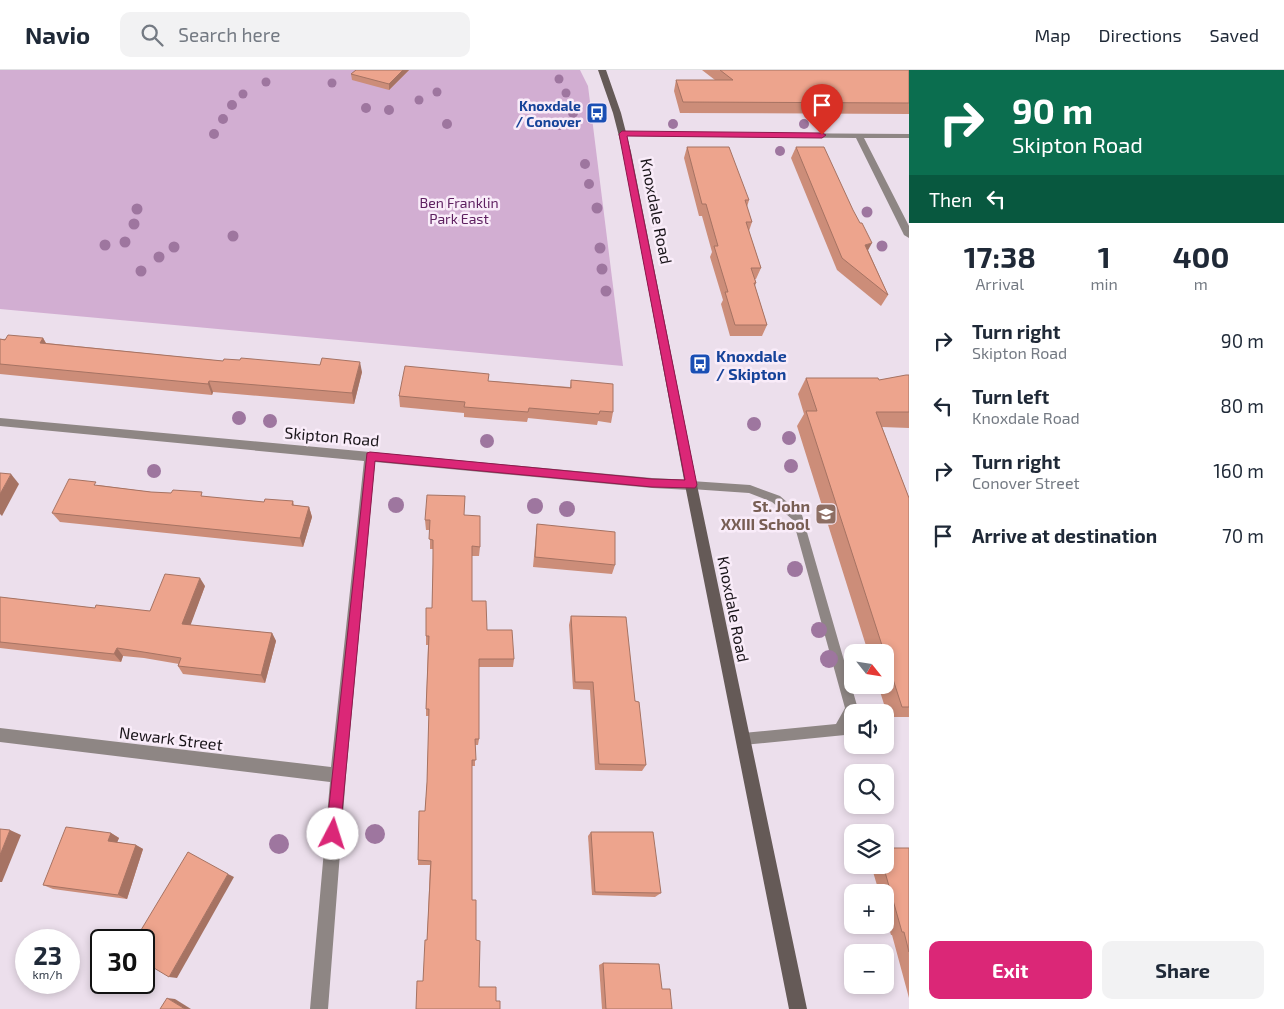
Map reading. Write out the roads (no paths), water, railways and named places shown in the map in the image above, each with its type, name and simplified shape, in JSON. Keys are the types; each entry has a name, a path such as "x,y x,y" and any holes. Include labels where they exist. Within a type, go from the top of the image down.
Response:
{"street":[{"name":"Knoxdale Road","path":"602,70 622,134 691,485 798,1009"},
{"path":"622,134 909,136"},
{"path":"859,136 909,235"},
{"name":"Skipton Road","path":"0,422 652,483 691,485"},
{"path":"319,1009 338,775 370,456"},
{"name":"Newark Street","path":"0,735 338,775"}],"lane":[{"path":"691,485 750,489 776,499 798,518 852,709 840,730 743,739"}],"place":[{"name":"Knoxdale / Conover","path":"597,113"},
{"name":"Knoxdale / Skipton","path":"700,364"},
{"name":"St. John XXIII School","path":"826,514"}],"park label":[{"name":"Ben Franklin Park East","path":"459,210"}]}
